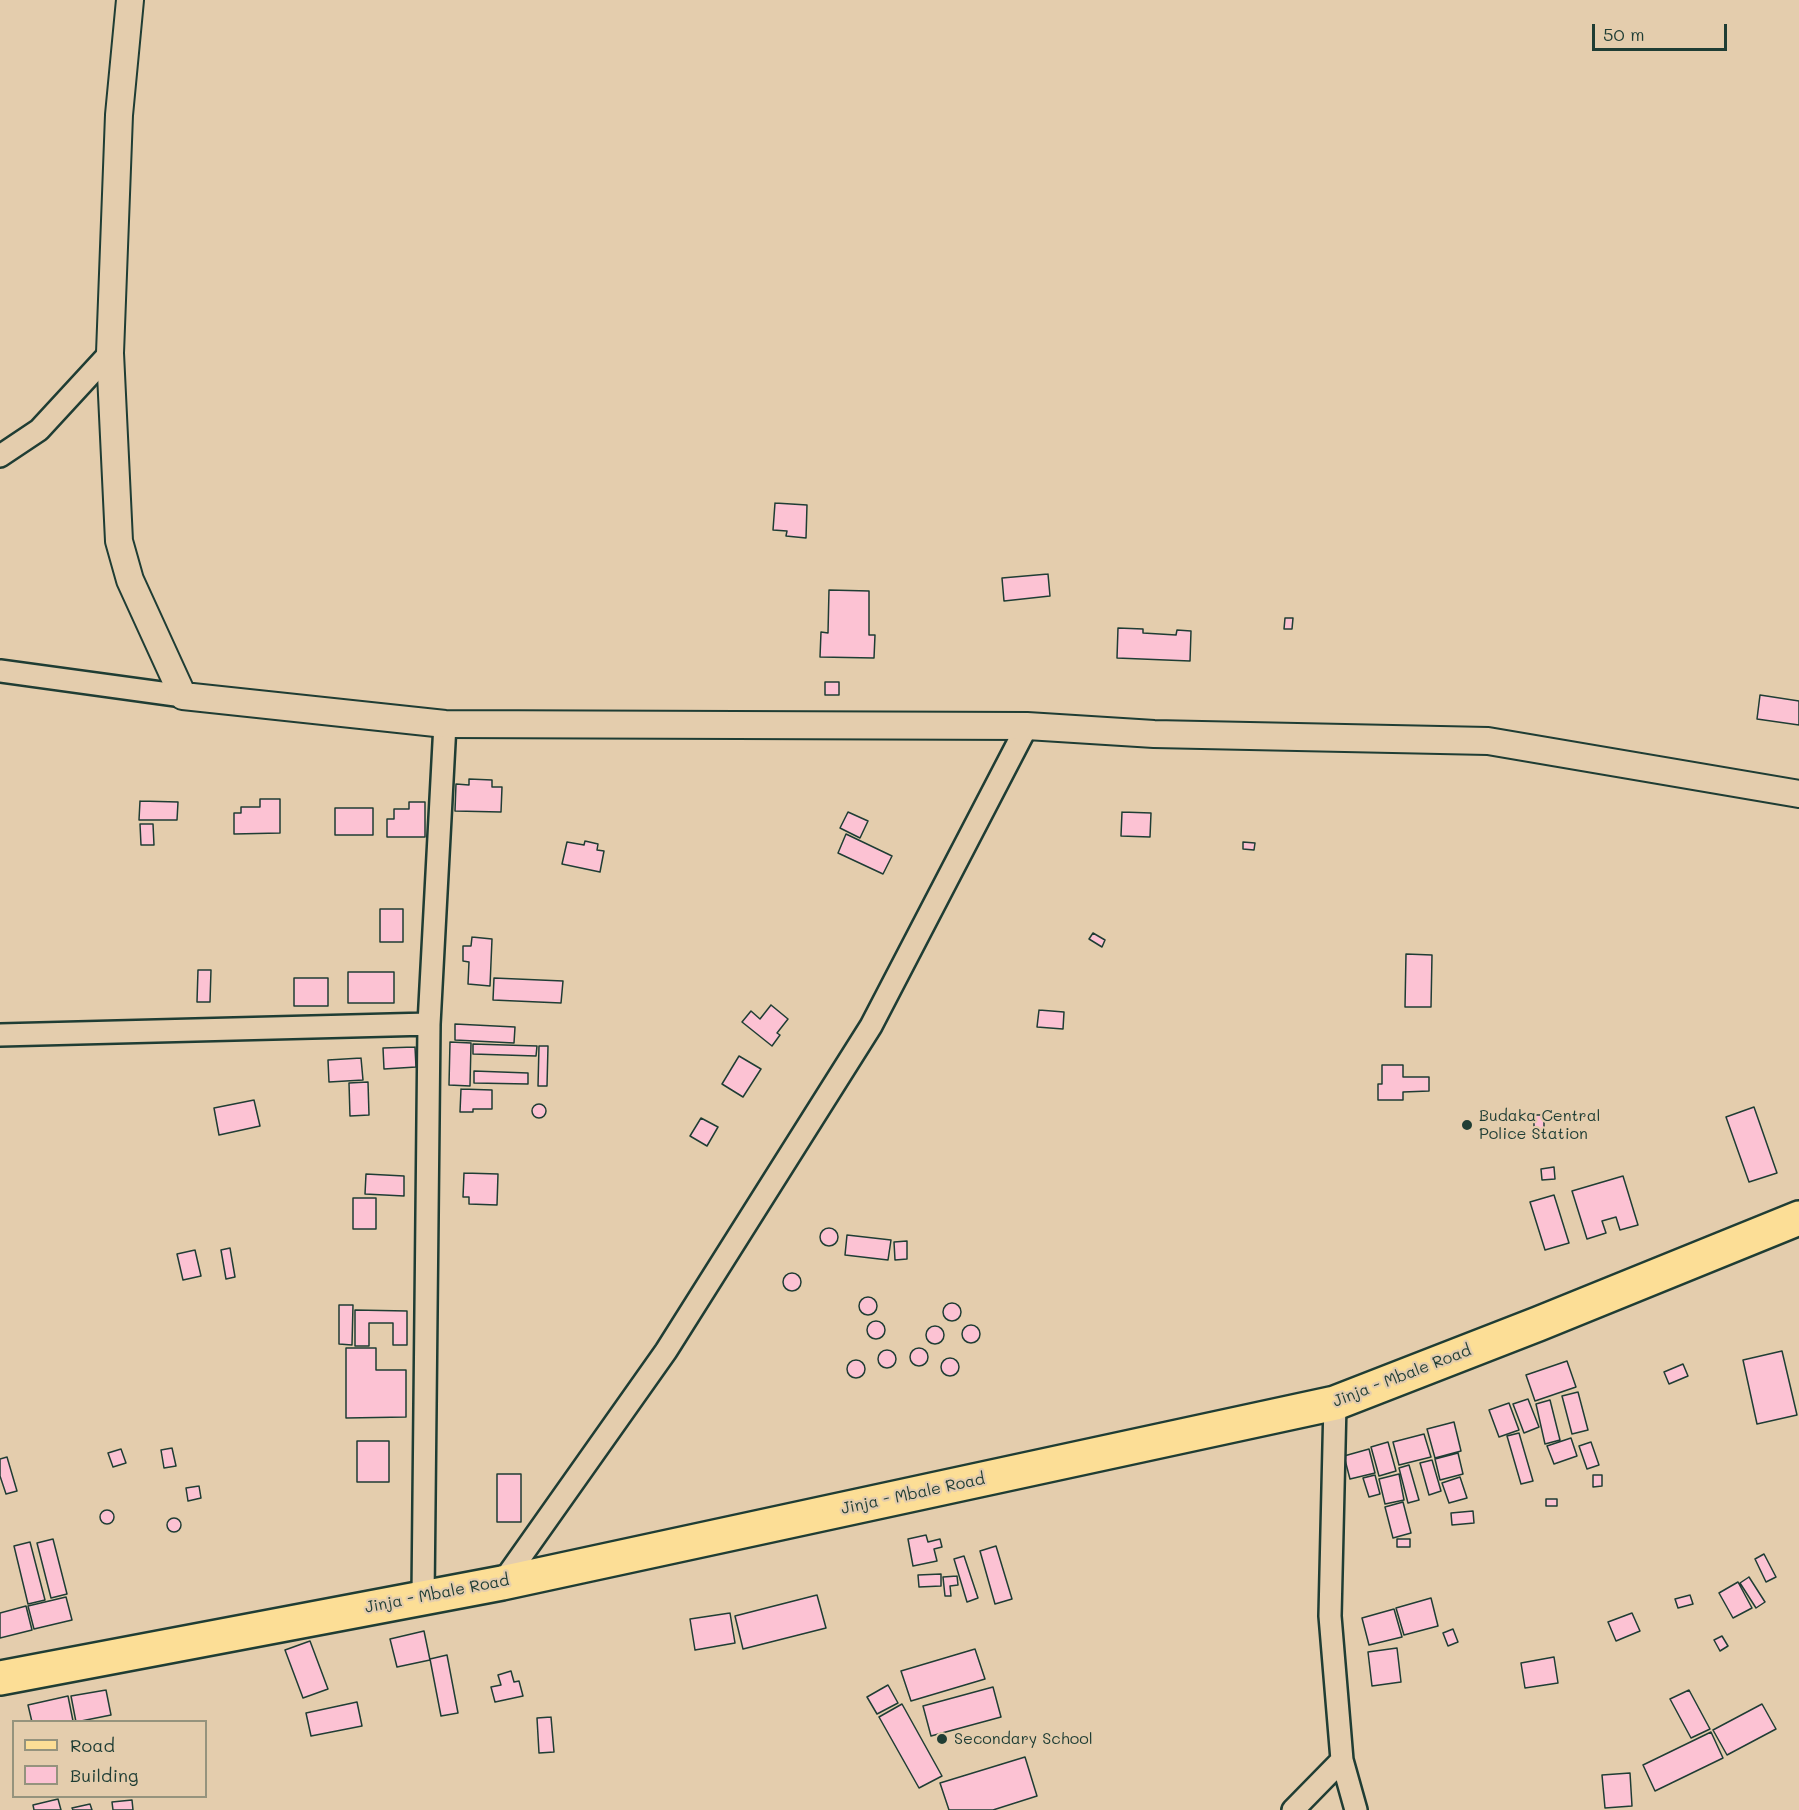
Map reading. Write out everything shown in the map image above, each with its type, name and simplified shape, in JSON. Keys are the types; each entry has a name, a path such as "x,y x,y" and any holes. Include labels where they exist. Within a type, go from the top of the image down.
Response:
{"main road":[{"name":"Jinja - Mbale Road","path":"0,1678 502,1582 1335,1403 1799,1218"}],"street":[{"path":"130,0 119,116 110,352 119,540 130,580 183,696"},
{"path":"0,456 39,430 110,352"},
{"path":"0,671 183,696 445,724 1027,726 1155,734 1488,741 1799,794"},
{"path":"423,1597 429,1024 445,724"},
{"path":"502,1582 666,1351 871,1026 1027,726"},
{"path":"0,1035 429,1024"},
{"path":"1335,1403 1330,1616 1342,1760 1356,1810"},
{"path":"1293,1810 1342,1760"}],"building":[{"path":"775,503 807,505 806,538 786,536 787,531 773,530"},
{"path":"1048,574 1050,596 1004,601 1002,578"},
{"path":"829,590 869,591 869,635 875,635 874,658 820,657 821,632 828,633"},
{"path":"1285,618 1293,618 1292,629 1284,629"},
{"path":"1118,628 1143,629 1143,633 1176,635 1177,630 1191,631 1190,661 1117,658"},
{"path":"825,682 839,682 839,695 825,695"},
{"path":"1760,695 1799,701 1799,725 1757,719"},
{"path":"469,779 492,780 492,787 502,787 501,812 455,811 456,784 469,785"},
{"path":"260,799 280,799 280,833 234,834 234,813 241,813 241,807 260,807"},
{"path":"140,801 178,802 177,820 139,820"},
{"path":"409,802 425,802 425,837 387,837 387,819 394,819 394,809 409,809"},
{"path":"335,808 373,808 373,835 335,835"},
{"path":"848,812 868,821 860,838 840,828"},
{"path":"1122,812 1151,813 1150,837 1121,836"},
{"path":"140,824 153,824 154,845 141,845"},
{"path":"846,834 892,856 883,874 838,853"},
{"path":"585,841 598,844 597,850 604,851 600,872 562,864 567,842 584,845"},
{"path":"1243,842 1255,843 1254,850 1243,849"},
{"path":"380,909 403,909 403,942 380,942"},
{"path":"1093,933 1105,940 1102,947 1089,939"},
{"path":"472,937 492,939 490,986 468,984 469,962 463,961 463,946 471,946"},
{"path":"1406,954 1432,955 1431,1007 1405,1007"},
{"path":"198,970 211,970 210,1002 197,1002"},
{"path":"348,972 394,972 394,1003 348,1003"},
{"path":"294,978 328,978 328,1006 294,1006"},
{"path":"494,978 563,981 561,1003 493,1000"},
{"path":"771,1005 788,1019 777,1033 780,1035 772,1046 742,1022 751,1011 760,1019"},
{"path":"1039,1010 1064,1012 1063,1029 1037,1027"},
{"path":"455,1024 515,1027 514,1043 455,1040"},
{"path":"450,1042 471,1043 470,1086 449,1085"},
{"path":"473,1044 537,1046 536,1056 473,1054"},
{"path":"539,1046 548,1046 547,1086 538,1086"},
{"path":"415,1047 416,1067 384,1069 383,1048"},
{"path":"739,1056 761,1069 743,1097 722,1084"},
{"path":"361,1058 363,1080 329,1082 328,1060"},
{"path":"1382,1065 1403,1065 1403,1077 1429,1077 1429,1091 1403,1092 1403,1100 1378,1100 1378,1084 1382,1084"},
{"path":"474,1071 528,1073 528,1084 474,1083"},
{"path":"368,1082 369,1115 350,1116 349,1083"},
{"path":"461,1089 492,1090 492,1109 460,1112"},
{"path":"254,1100 260,1126 219,1135 214,1108"},
{"path":"539,1104 544,1106 546,1111 544,1116 539,1118 534,1116 532,1111 534,1106"},
{"path":"1754,1107 1777,1173 1749,1182 1726,1117"},
{"path":"1534,1115 1544,1115 1544,1135 1534,1135"},
{"path":"701,1118 718,1127 707,1146 690,1136"},
{"path":"1554,1167 1555,1179 1542,1180 1541,1169"},
{"path":"464,1173 498,1174 497,1205 469,1204 469,1197 463,1197"},
{"path":"366,1174 404,1176 404,1196 365,1194"},
{"path":"1623,1176 1638,1225 1620,1230 1616,1217 1602,1221 1606,1233 1587,1239 1572,1191"},
{"path":"1554,1195 1569,1243 1545,1250 1530,1202"},
{"path":"353,1198 376,1198 376,1229 353,1229"},
{"path":"829,1228 835,1231 838,1237 835,1243 829,1246 823,1243 820,1237 823,1231"},
{"path":"847,1235 891,1240 888,1260 845,1255"},
{"path":"907,1241 907,1259 895,1260 894,1242"},
{"path":"230,1248 235,1277 226,1279 221,1250"},
{"path":"195,1250 201,1276 183,1280 177,1254"},
{"path":"792,1273 798,1276 801,1282 798,1288 792,1291 786,1288 783,1282 786,1276"},
{"path":"868,1297 874,1300 877,1306 874,1312 868,1315 862,1312 859,1306 862,1300"},
{"path":"952,1303 958,1306 961,1312 958,1318 952,1321 946,1318 943,1312 946,1306"},
{"path":"339,1305 353,1305 352,1345 339,1344"},
{"path":"355,1310 407,1311 407,1345 393,1345 393,1323 369,1323 369,1346 355,1346"},
{"path":"876,1321 882,1324 885,1330 882,1336 876,1339 870,1336 867,1330 870,1324"},
{"path":"971,1325 977,1328 980,1334 977,1340 971,1343 965,1340 962,1334 965,1328"},
{"path":"935,1326 941,1329 944,1335 941,1341 935,1344 929,1341 926,1335 929,1329"},
{"path":"346,1348 376,1348 376,1370 406,1370 406,1417 346,1418"},
{"path":"919,1348 925,1351 928,1357 925,1363 919,1366 913,1363 910,1357 913,1351"},
{"path":"887,1350 893,1353 896,1359 893,1365 887,1368 881,1365 878,1359 881,1353"},
{"path":"1782,1351 1797,1415 1757,1424 1743,1360"},
{"path":"950,1358 956,1361 959,1367 956,1373 950,1376 944,1373 941,1367 944,1361"},
{"path":"856,1360 862,1363 865,1369 862,1375 856,1378 850,1375 847,1369 850,1363"},
{"path":"1567,1361 1576,1387 1535,1401 1526,1375"},
{"path":"1683,1364 1688,1376 1669,1384 1664,1372"},
{"path":"1578,1392 1588,1430 1572,1434 1562,1396"},
{"path":"1528,1399 1539,1427 1524,1433 1513,1404"},
{"path":"1550,1400 1560,1440 1545,1444 1536,1404"},
{"path":"1509,1403 1519,1430 1499,1437 1489,1410"},
{"path":"1454,1422 1461,1451 1435,1458 1427,1429"},
{"path":"1519,1433 1533,1481 1521,1484 1507,1436"},
{"path":"1424,1434 1431,1457 1399,1465 1393,1442"},
{"path":"1571,1438 1577,1456 1554,1464 1547,1446"},
{"path":"357,1441 389,1441 389,1482 357,1482"},
{"path":"1388,1442 1396,1471 1379,1476 1371,1447"},
{"path":"1591,1442 1599,1465 1587,1469 1579,1446"},
{"path":"172,1448 176,1466 164,1468 161,1450"},
{"path":"121,1449 126,1463 113,1467 108,1453"},
{"path":"1369,1449 1375,1473 1350,1479 1344,1456"},
{"path":"1458,1453 1463,1474 1440,1480 1435,1459"},
{"path":"7,1457 17,1491 6,1494 0,1476 0,1459"},
{"path":"1432,1460 1441,1491 1429,1495 1420,1463"},
{"path":"1409,1465 1419,1500 1408,1503 1399,1468"},
{"path":"497,1474 521,1474 521,1522 497,1522"},
{"path":"1399,1474 1404,1500 1385,1504 1379,1479"},
{"path":"1375,1475 1380,1494 1369,1497 1363,1478"},
{"path":"1593,1475 1602,1475 1602,1486 1593,1487"},
{"path":"1460,1477 1467,1498 1449,1503 1442,1483"},
{"path":"199,1486 201,1498 188,1501 186,1488"},
{"path":"1546,1499 1557,1499 1557,1506 1546,1506"},
{"path":"1403,1502 1411,1533 1393,1538 1385,1507"},
{"path":"104,1510 110,1510 114,1517 110,1524 104,1524 100,1520 100,1514"},
{"path":"1473,1511 1474,1523 1452,1525 1451,1513"},
{"path":"171,1518 177,1518 181,1525 177,1532 171,1532 167,1528 167,1522"},
{"path":"926,1535 928,1542 940,1539 942,1547 934,1549 937,1561 913,1566 908,1539"},
{"path":"53,1539 67,1594 51,1598 37,1543"},
{"path":"1397,1539 1410,1539 1410,1547 1397,1547"},
{"path":"30,1542 45,1600 28,1604 14,1546"},
{"path":"996,1546 1012,1599 995,1604 980,1551"},
{"path":"1764,1554 1776,1577 1766,1582 1755,1559"},
{"path":"964,1556 978,1598 967,1602 954,1559"},
{"path":"941,1574 941,1586 919,1587 918,1575"},
{"path":"957,1576 958,1585 950,1586 951,1596 945,1596 943,1577"},
{"path":"1749,1577 1765,1602 1756,1608 1740,1583"},
{"path":"1738,1582 1752,1608 1733,1618 1719,1593"},
{"path":"817,1595 826,1628 743,1649 735,1616"},
{"path":"1690,1595 1693,1604 1678,1608 1675,1599"},
{"path":"66,1597 72,1620 34,1629 28,1606"},
{"path":"1431,1598 1438,1626 1404,1635 1396,1608"},
{"path":"26,1606 32,1630 0,1638 0,1613"},
{"path":"1394,1609 1402,1637 1369,1645 1362,1618"},
{"path":"730,1613 735,1643 695,1650 690,1619"},
{"path":"1632,1613 1640,1631 1616,1641 1608,1622"},
{"path":"1453,1629 1458,1642 1448,1646 1443,1633"},
{"path":"424,1631 430,1660 397,1667 390,1639"},
{"path":"1722,1636 1728,1646 1720,1651 1714,1640"},
{"path":"310,1641 328,1689 303,1698 285,1650"},
{"path":"1397,1648 1401,1682 1372,1686 1368,1652"},
{"path":"975,1649 985,1679 911,1701 901,1671"},
{"path":"447,1655 458,1713 441,1716 430,1659"},
{"path":"1554,1657 1558,1683 1525,1688 1521,1663"},
{"path":"511,1671 514,1682 519,1681 523,1696 495,1702 491,1687 501,1685 498,1675"},
{"path":"888,1685 898,1703 877,1714 867,1697"},
{"path":"993,1687 1001,1717 931,1736 923,1706"},
{"path":"106,1690 111,1715 76,1720 71,1696"},
{"path":"1689,1690 1710,1729 1691,1738 1670,1699"},
{"path":"68,1696 73,1720 32,1720 28,1705"},
{"path":"357,1702 362,1726 311,1736 306,1713"},
{"path":"902,1704 942,1776 919,1788 879,1717"},
{"path":"1762,1704 1776,1729 1727,1755 1713,1730"},
{"path":"551,1717 554,1752 539,1753 537,1718"},
{"path":"1711,1732 1723,1758 1655,1791 1643,1765"},
{"path":"1025,1757 1037,1796 993,1810 949,1810 940,1783"},
{"path":"1630,1773 1632,1806 1605,1808 1602,1775"},
{"path":"58,1799 61,1810 34,1810 33,1805"},
{"path":"132,1800 133,1810 113,1810 112,1802"},
{"path":"90,1804 92,1810 73,1810 72,1808"}],"place":[{"name":"Budaka Central Police Station","path":"1467,1125"},
{"name":"Secondary School","path":"942,1739"}]}
